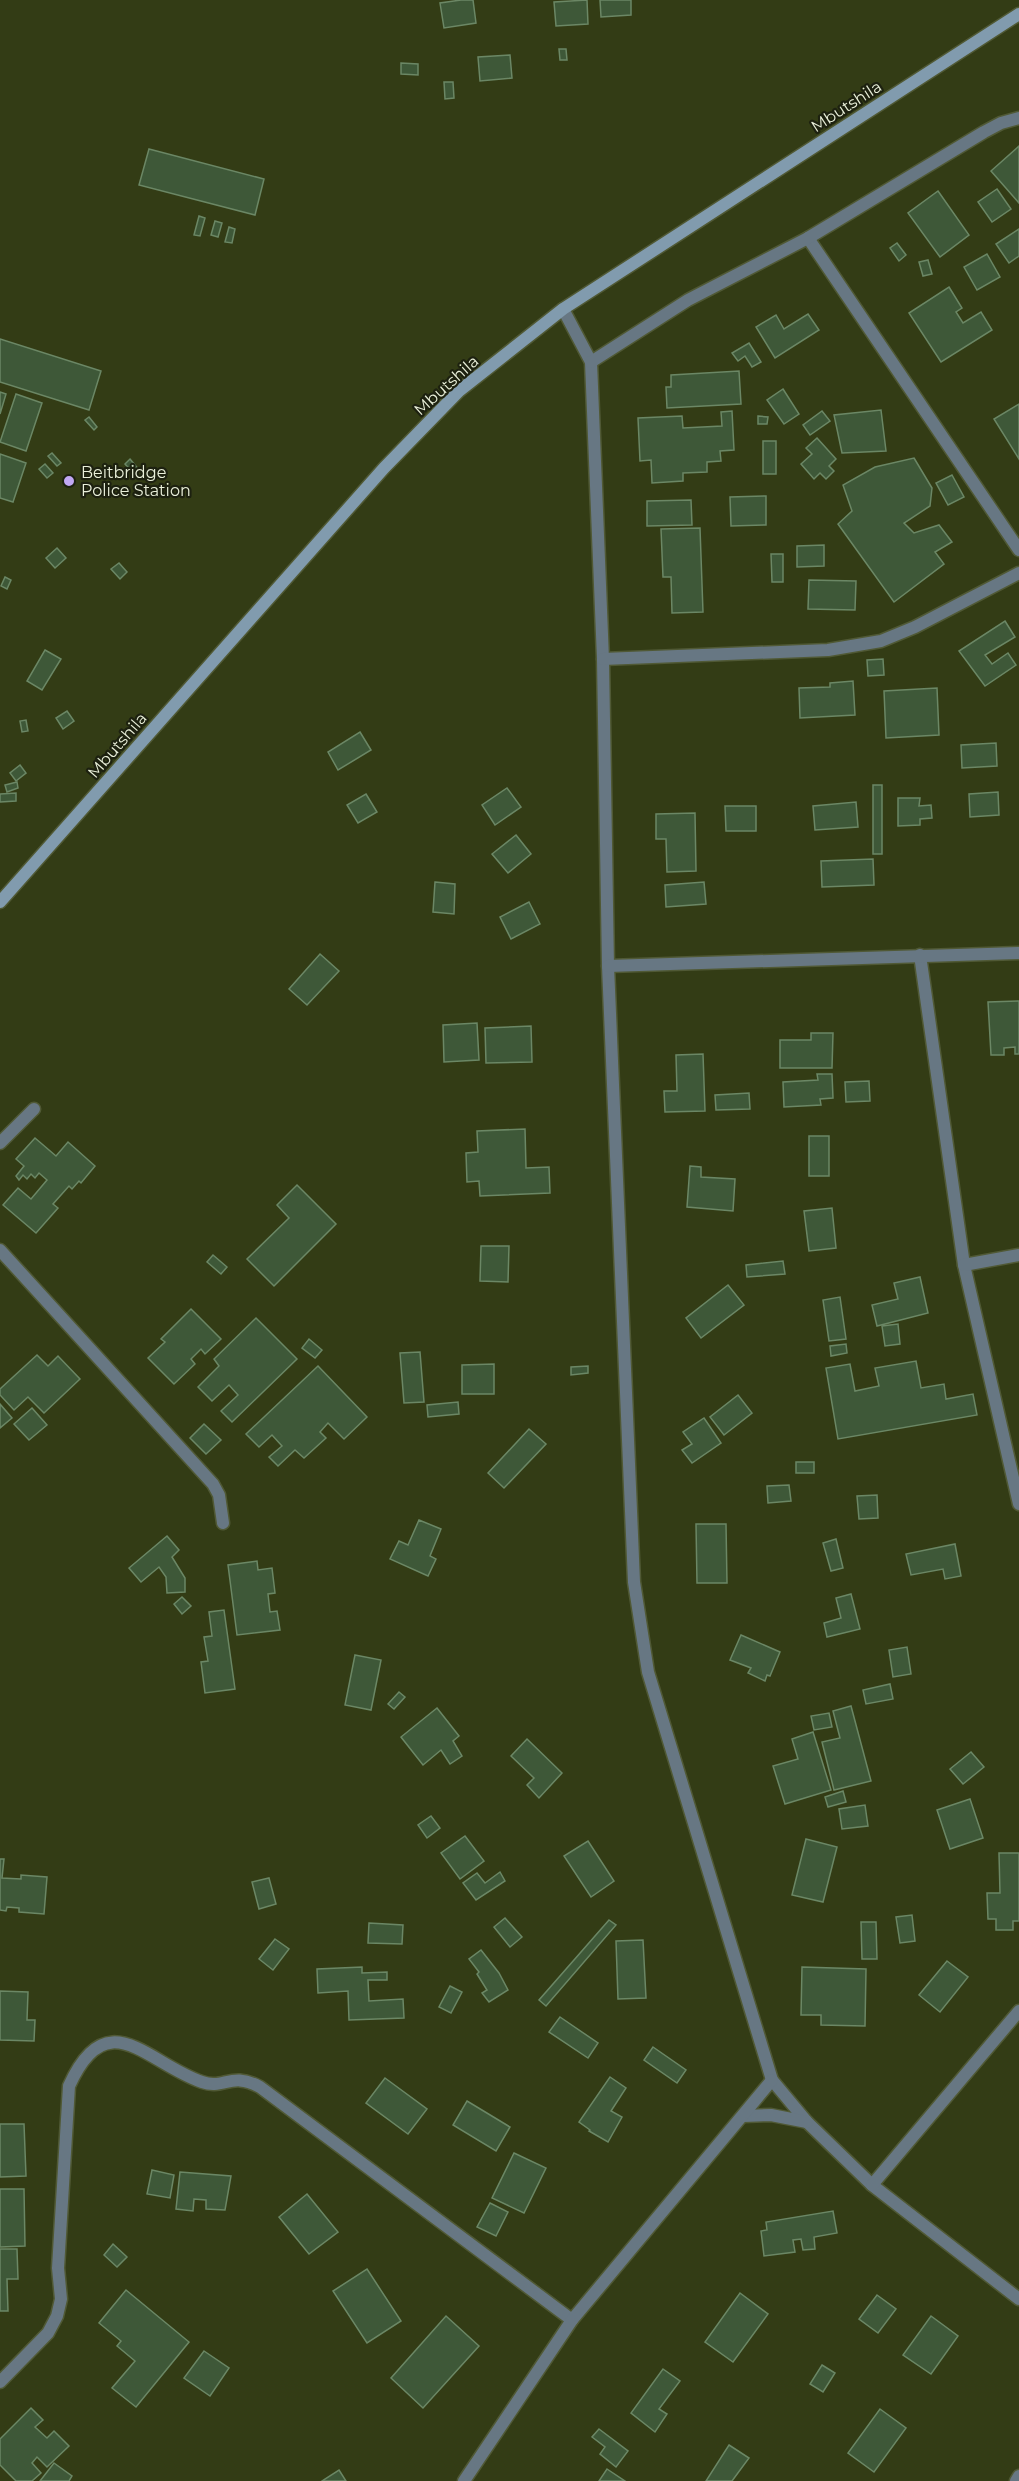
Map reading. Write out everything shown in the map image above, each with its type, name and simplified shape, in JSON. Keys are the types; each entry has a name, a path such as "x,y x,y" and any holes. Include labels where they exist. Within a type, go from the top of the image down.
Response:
{"street":[{"name":"Mbutshila","path":"0,902 384,468 459,391 563,309 1019,14"},
{"path":"591,362 688,300 808,238 984,132 1001,123 1019,118"},
{"path":"808,238 1019,550"},
{"path":"563,309 591,362 603,659 608,966 634,1582 648,1671 772,2080 807,2122 872,2185 1019,2299"},
{"path":"603,659 828,650 881,641 915,627 1019,573"},
{"path":"608,966 1019,953"},
{"path":"920,955 964,1265 1019,1504"},
{"path":"0,1143 34,1109"},
{"path":"0,1250 213,1484 219,1495 223,1523"},
{"path":"964,1265 1019,1255"},
{"path":"872,2185 1019,2011"},
{"path":"0,2382 48,2333 57,2316 61,2299 58,2268 69,2086 75,2072 92,2052 115,2041 134,2045 190,2078 205,2083 216,2084 235,2079 247,2080 260,2087 572,2320"},
{"path":"464,2481 572,2320 772,2080"},
{"path":"743,2116 771,2115 807,2122"},
{"path":"1016,2481 1019,2476"}],"building":[{"path":"473,0 476,23 444,28 440,3"},
{"path":"587,0 588,24 556,26 554,2"},
{"path":"600,0 631,0 631,15 601,17"},
{"path":"559,49 566,49 567,60 560,60"},
{"path":"510,55 512,78 480,81 478,57"},
{"path":"401,63 418,64 418,75 401,74"},
{"path":"444,82 453,82 454,98 445,99"},
{"path":"1019,146 1019,203 991,171"},
{"path":"149,149 264,179 255,215 139,185"},
{"path":"997,189 1011,209 992,222 978,202"},
{"path":"938,191 969,235 940,257 908,213"},
{"path":"199,216 205,218 200,236 194,235"},
{"path":"215,221 222,223 218,237 211,235"},
{"path":"229,227 235,229 232,243 225,242"},
{"path":"1019,229 1019,256 1009,263 996,244"},
{"path":"897,243 906,255 899,261 890,248"},
{"path":"987,254 1000,277 977,290 964,267"},
{"path":"928,260 932,274 923,276 919,262"},
{"path":"949,287 962,308 956,312 963,323 981,312 992,330 941,362 909,313"},
{"path":"808,314 819,330 775,358 756,327 776,315 784,329"},
{"path":"0,339 101,371 89,410 0,382"},
{"path":"749,343 761,362 752,367 745,356 738,361 732,353"},
{"path":"739,371 741,404 667,408 666,387 671,387 671,375"},
{"path":"783,389 799,414 784,424 767,400"},
{"path":"0,392 6,394 0,414"},
{"path":"16,394 42,403 26,451 0,442"},
{"path":"1019,404 1019,459 994,419"},
{"path":"881,410 886,451 842,453 834,415"},
{"path":"732,411 734,450 720,451 721,461 707,462 707,472 683,473 683,481 652,483 651,460 640,461 638,418 682,416 683,428 722,426 721,412"},
{"path":"822,411 830,421 810,435 803,425"},
{"path":"758,416 768,417 767,424 758,424"},
{"path":"89,417 97,427 94,430 85,420"},
{"path":"817,438 836,459 829,466 834,471 826,479 820,473 814,479 801,464 812,454 806,448"},
{"path":"763,441 776,441 776,474 763,474"},
{"path":"52,453 61,463 57,466 48,456"},
{"path":"0,454 26,463 13,502 0,498"},
{"path":"914,458 932,488 930,506 904,523 914,533 939,525 952,542 935,552 944,564 894,602 838,524 852,511 843,485 875,467"},
{"path":"130,459 139,470 134,474 125,464"},
{"path":"45,464 53,473 47,478 39,469"},
{"path":"952,475 964,497 948,505 936,483"},
{"path":"766,496 766,525 731,526 730,497"},
{"path":"691,500 692,525 647,526 647,501"},
{"path":"700,528 703,612 672,613 671,577 663,577 661,529"},
{"path":"824,545 824,566 797,567 797,546"},
{"path":"57,548 66,558 55,568 46,558"},
{"path":"771,554 783,554 783,582 772,582"},
{"path":"119,563 127,572 120,579 111,569"},
{"path":"5,577 11,580 7,589 1,586"},
{"path":"809,580 856,581 855,610 808,609"},
{"path":"1005,621 1015,637 985,655 992,664 1008,653 1016,665 985,686 959,651"},
{"path":"45,650 61,659 42,690 27,681"},
{"path":"883,659 884,675 868,676 867,660"},
{"path":"853,681 855,715 800,718 799,688 830,687 830,683"},
{"path":"937,688 939,735 886,738 884,691"},
{"path":"67,711 74,721 63,729 56,718"},
{"path":"26,720 28,731 22,732 20,721"},
{"path":"360,732 371,750 338,770 328,752"},
{"path":"996,743 997,766 962,768 961,745"},
{"path":"20,765 26,773 16,781 10,773"},
{"path":"17,782 18,788 7,792 5,785"},
{"path":"873,785 882,785 882,854 873,854"},
{"path":"507,788 521,807 495,825 482,805"},
{"path":"998,792 999,815 970,817 969,794"},
{"path":"16,793 16,801 0,802 0,794"},
{"path":"366,794 377,812 358,823 347,805"},
{"path":"898,798 920,798 919,806 931,805 932,818 920,819 920,825 898,826"},
{"path":"856,802 858,827 815,830 813,806"},
{"path":"725,806 756,806 756,831 726,831"},
{"path":"695,813 696,871 667,872 666,839 656,839 656,814"},
{"path":"516,835 531,854 508,873 492,854"},
{"path":"873,859 874,885 822,887 821,861"},
{"path":"435,882 455,884 454,914 433,912"},
{"path":"704,882 706,904 666,907 665,885"},
{"path":"529,902 540,924 511,939 500,917"},
{"path":"320,954 339,971 307,1005 289,989"},
{"path":"1019,1001 1019,1054 1015,1054 1015,1047 1004,1048 1004,1055 991,1055 988,1002"},
{"path":"477,1023 479,1060 444,1062 443,1025"},
{"path":"531,1026 532,1062 486,1063 485,1028"},
{"path":"811,1033 833,1033 832,1068 780,1068 780,1040 811,1040"},
{"path":"703,1054 705,1111 665,1112 664,1091 677,1091 676,1055"},
{"path":"817,1074 832,1074 833,1098 820,1099 821,1105 784,1107 783,1082 818,1080"},
{"path":"869,1081 870,1101 846,1102 845,1082"},
{"path":"749,1093 750,1109 716,1110 715,1095"},
{"path":"525,1129 526,1168 549,1167 550,1193 480,1196 479,1181 467,1182 466,1153 478,1152 477,1131"},
{"path":"809,1136 829,1136 829,1176 809,1176"},
{"path":"35,1138 56,1156 68,1142 95,1166 81,1183 79,1181 72,1189 69,1186 53,1204 58,1208 36,1233 3,1205 18,1188 31,1199 47,1180 39,1173 35,1178 31,1174 27,1179 23,1175 19,1180 16,1176 24,1166 16,1159"},
{"path":"690,1166 701,1167 701,1177 735,1179 733,1211 687,1207"},
{"path":"297,1185 336,1224 274,1286 247,1259 289,1218 277,1205"},
{"path":"832,1208 836,1248 809,1251 804,1211"},
{"path":"481,1246 509,1246 508,1282 480,1281"},
{"path":"213,1255 227,1267 221,1274 207,1262"},
{"path":"783,1261 785,1274 747,1277 746,1265"},
{"path":"920,1277 928,1313 877,1326 872,1305 898,1299 894,1283"},
{"path":"728,1285 744,1305 701,1338 686,1318"},
{"path":"840,1297 846,1339 829,1341 823,1300"},
{"path":"191,1309 221,1339 205,1354 201,1349 191,1359 195,1364 174,1384 148,1358 165,1342 161,1339"},
{"path":"256,1318 297,1359 232,1422 221,1411 238,1395 229,1385 212,1401 198,1387 219,1366 214,1359"},
{"path":"898,1324 900,1344 885,1346 882,1326"},
{"path":"309,1339 322,1350 315,1358 302,1348"},
{"path":"846,1344 847,1353 831,1356 830,1346"},
{"path":"420,1352 424,1402 404,1403 400,1353"},
{"path":"37,1355 48,1366 58,1356 80,1379 44,1413 28,1397 14,1410 0,1395 0,1389"},
{"path":"916,1361 921,1388 944,1384 946,1399 973,1394 977,1415 838,1439 826,1368 850,1364 855,1391 879,1386 875,1368"},
{"path":"494,1364 494,1394 462,1394 462,1365"},
{"path":"318,1366 367,1417 344,1439 328,1423 320,1432 326,1438 304,1458 295,1450 278,1466 269,1457 282,1446 272,1435 259,1447 246,1434"},
{"path":"588,1366 588,1373 571,1375 571,1367"},
{"path":"738,1395 752,1413 724,1435 710,1417"},
{"path":"458,1402 459,1414 428,1417 427,1405"},
{"path":"0,1404 12,1418 0,1428"},
{"path":"32,1408 47,1425 29,1440 14,1424"},
{"path":"704,1418 721,1443 692,1463 682,1450 692,1444 683,1432"},
{"path":"204,1424 221,1440 206,1454 190,1438"},
{"path":"529,1429 546,1444 504,1488 488,1473"},
{"path":"796,1462 814,1462 814,1473 796,1473"},
{"path":"789,1485 791,1501 768,1503 767,1486"},
{"path":"877,1495 878,1518 859,1519 857,1496"},
{"path":"419,1520 441,1529 430,1556 436,1559 428,1576 390,1559 399,1541 408,1545"},
{"path":"696,1524 726,1524 727,1583 697,1583"},
{"path":"167,1536 179,1550 172,1557 185,1578 185,1592 167,1593 166,1577 159,1567 141,1582 129,1568"},
{"path":"836,1539 843,1568 831,1571 823,1543"},
{"path":"955,1544 961,1576 945,1579 943,1569 911,1575 906,1554"},
{"path":"257,1561 258,1570 272,1568 275,1593 268,1594 270,1612 277,1611 280,1630 237,1635 228,1565"},
{"path":"851,1594 860,1629 827,1637 824,1623 841,1618 836,1598"},
{"path":"182,1597 191,1606 182,1614 174,1604"},
{"path":"224,1610 235,1689 205,1693 201,1662 208,1661 204,1637 212,1636 209,1612"},
{"path":"741,1635 780,1652 770,1676 767,1675 765,1681 748,1673 751,1668 730,1660"},
{"path":"907,1647 911,1674 893,1677 889,1650"},
{"path":"355,1655 381,1660 371,1710 345,1705"},
{"path":"890,1684 893,1699 866,1704 863,1690"},
{"path":"399,1692 405,1697 394,1709 388,1704"},
{"path":"851,1706 871,1781 834,1790 822,1742 840,1738 833,1711"},
{"path":"437,1708 459,1736 453,1741 462,1756 450,1764 441,1750 423,1765 401,1737"},
{"path":"829,1713 832,1727 814,1730 811,1716"},
{"path":"813,1732 831,1790 785,1804 773,1766 798,1759 792,1739"},
{"path":"527,1739 562,1773 539,1798 527,1785 534,1778 511,1756"},
{"path":"971,1752 984,1767 963,1784 950,1769"},
{"path":"843,1791 846,1802 828,1807 825,1797"},
{"path":"970,1799 983,1838 950,1849 937,1810"},
{"path":"865,1805 868,1826 842,1829 839,1809"},
{"path":"431,1816 440,1828 427,1838 418,1825"},
{"path":"465,1836 484,1861 460,1879 441,1853"},
{"path":"806,1839 837,1847 823,1902 792,1895"},
{"path":"588,1841 614,1881 591,1897 564,1856"},
{"path":"999,1853 1019,1853 1019,1921 1013,1921 1013,1930 996,1930 996,1919 988,1919 987,1893 1000,1893"},
{"path":"0,1859 4,1859 2,1878 21,1879 21,1875 47,1877 44,1914 19,1912 19,1908 7,1907 6,1911 0,1910"},
{"path":"500,1872 505,1881 476,1900 463,1883 477,1873 485,1883"},
{"path":"269,1878 276,1904 259,1909 252,1882"},
{"path":"912,1915 915,1941 900,1943 896,1917"},
{"path":"505,1918 522,1937 510,1947 494,1927"},
{"path":"609,1920 616,1925 546,2006 539,2000"},
{"path":"861,1922 876,1922 877,1959 862,1959"},
{"path":"369,1923 403,1925 402,1944 368,1943"},
{"path":"275,1939 289,1949 273,1970 259,1959"},
{"path":"643,1940 646,1998 618,1999 616,1941"},
{"path":"481,1950 499,1973 508,1990 489,2002 482,1993 487,1990 477,1974 479,1972 469,1959"},
{"path":"947,1961 968,1977 940,2012 919,1995"},
{"path":"362,1967 362,1973 387,1972 387,1980 368,1980 369,2001 403,1999 404,2018 349,2020 348,1991 318,1993 317,1969"},
{"path":"802,1967 866,1969 865,2026 821,2025 821,2015 801,2015"},
{"path":"450,1986 462,1992 451,2013 439,2007"},
{"path":"0,1991 28,1992 27,2020 35,2020 34,2041 0,2040"},
{"path":"560,2017 598,2043 588,2058 549,2032"},
{"path":"653,2047 686,2070 677,2083 644,2060"},
{"path":"610,2077 626,2088 611,2111 622,2117 608,2142 579,2122"},
{"path":"385,2078 427,2109 408,2134 366,2103"},
{"path":"467,2101 510,2127 496,2151 453,2125"},
{"path":"0,2124 24,2124 26,2176 0,2177"},
{"path":"514,2153 546,2168 524,2213 492,2198"},
{"path":"152,2170 174,2175 170,2198 147,2194"},
{"path":"180,2172 231,2176 225,2210 206,2209 206,2200 194,2199 193,2211 176,2209"},
{"path":"0,2189 24,2189 25,2246 0,2247"},
{"path":"307,2194 338,2232 309,2254 279,2217"},
{"path":"490,2203 508,2212 496,2236 477,2227"},
{"path":"833,2211 837,2233 814,2237 815,2249 803,2250 801,2239 793,2240 795,2252 764,2256 761,2231 767,2230 766,2222"},
{"path":"113,2244 127,2257 117,2267 104,2255"},
{"path":"0,2249 17,2249 18,2279 7,2279 8,2311 0,2311"},
{"path":"367,2269 401,2321 367,2343 333,2291"},
{"path":"126,2290 189,2342 136,2407 112,2388 135,2361 117,2346 121,2341 99,2323"},
{"path":"740,2293 768,2314 733,2362 705,2342"},
{"path":"877,2295 896,2309 878,2333 859,2319"},
{"path":"446,2316 479,2346 423,2408 391,2378"},
{"path":"931,2316 958,2336 931,2374 903,2355"},
{"path":"204,2351 229,2368 210,2396 184,2378"},
{"path":"822,2365 835,2373 823,2392 810,2384"},
{"path":"663,2369 680,2381 659,2409 667,2414 655,2432 631,2413"},
{"path":"31,2408 43,2420 35,2427 47,2438 54,2431 69,2446 47,2467 37,2457 32,2463 41,2473 32,2481 16,2481 0,2465 0,2439"},
{"path":"880,2409 906,2428 874,2472 848,2453"},
{"path":"599,2429 628,2451 616,2467 600,2454 605,2447 592,2437"},
{"path":"729,2445 749,2458 732,2481 706,2481"},
{"path":"54,2463 72,2476 69,2481 40,2481"},
{"path":"607,2469 625,2481 599,2481"},
{"path":"339,2470 346,2481 322,2481"}],"place":[{"name":"Beitbridge Police Station","path":"69,481"}]}
